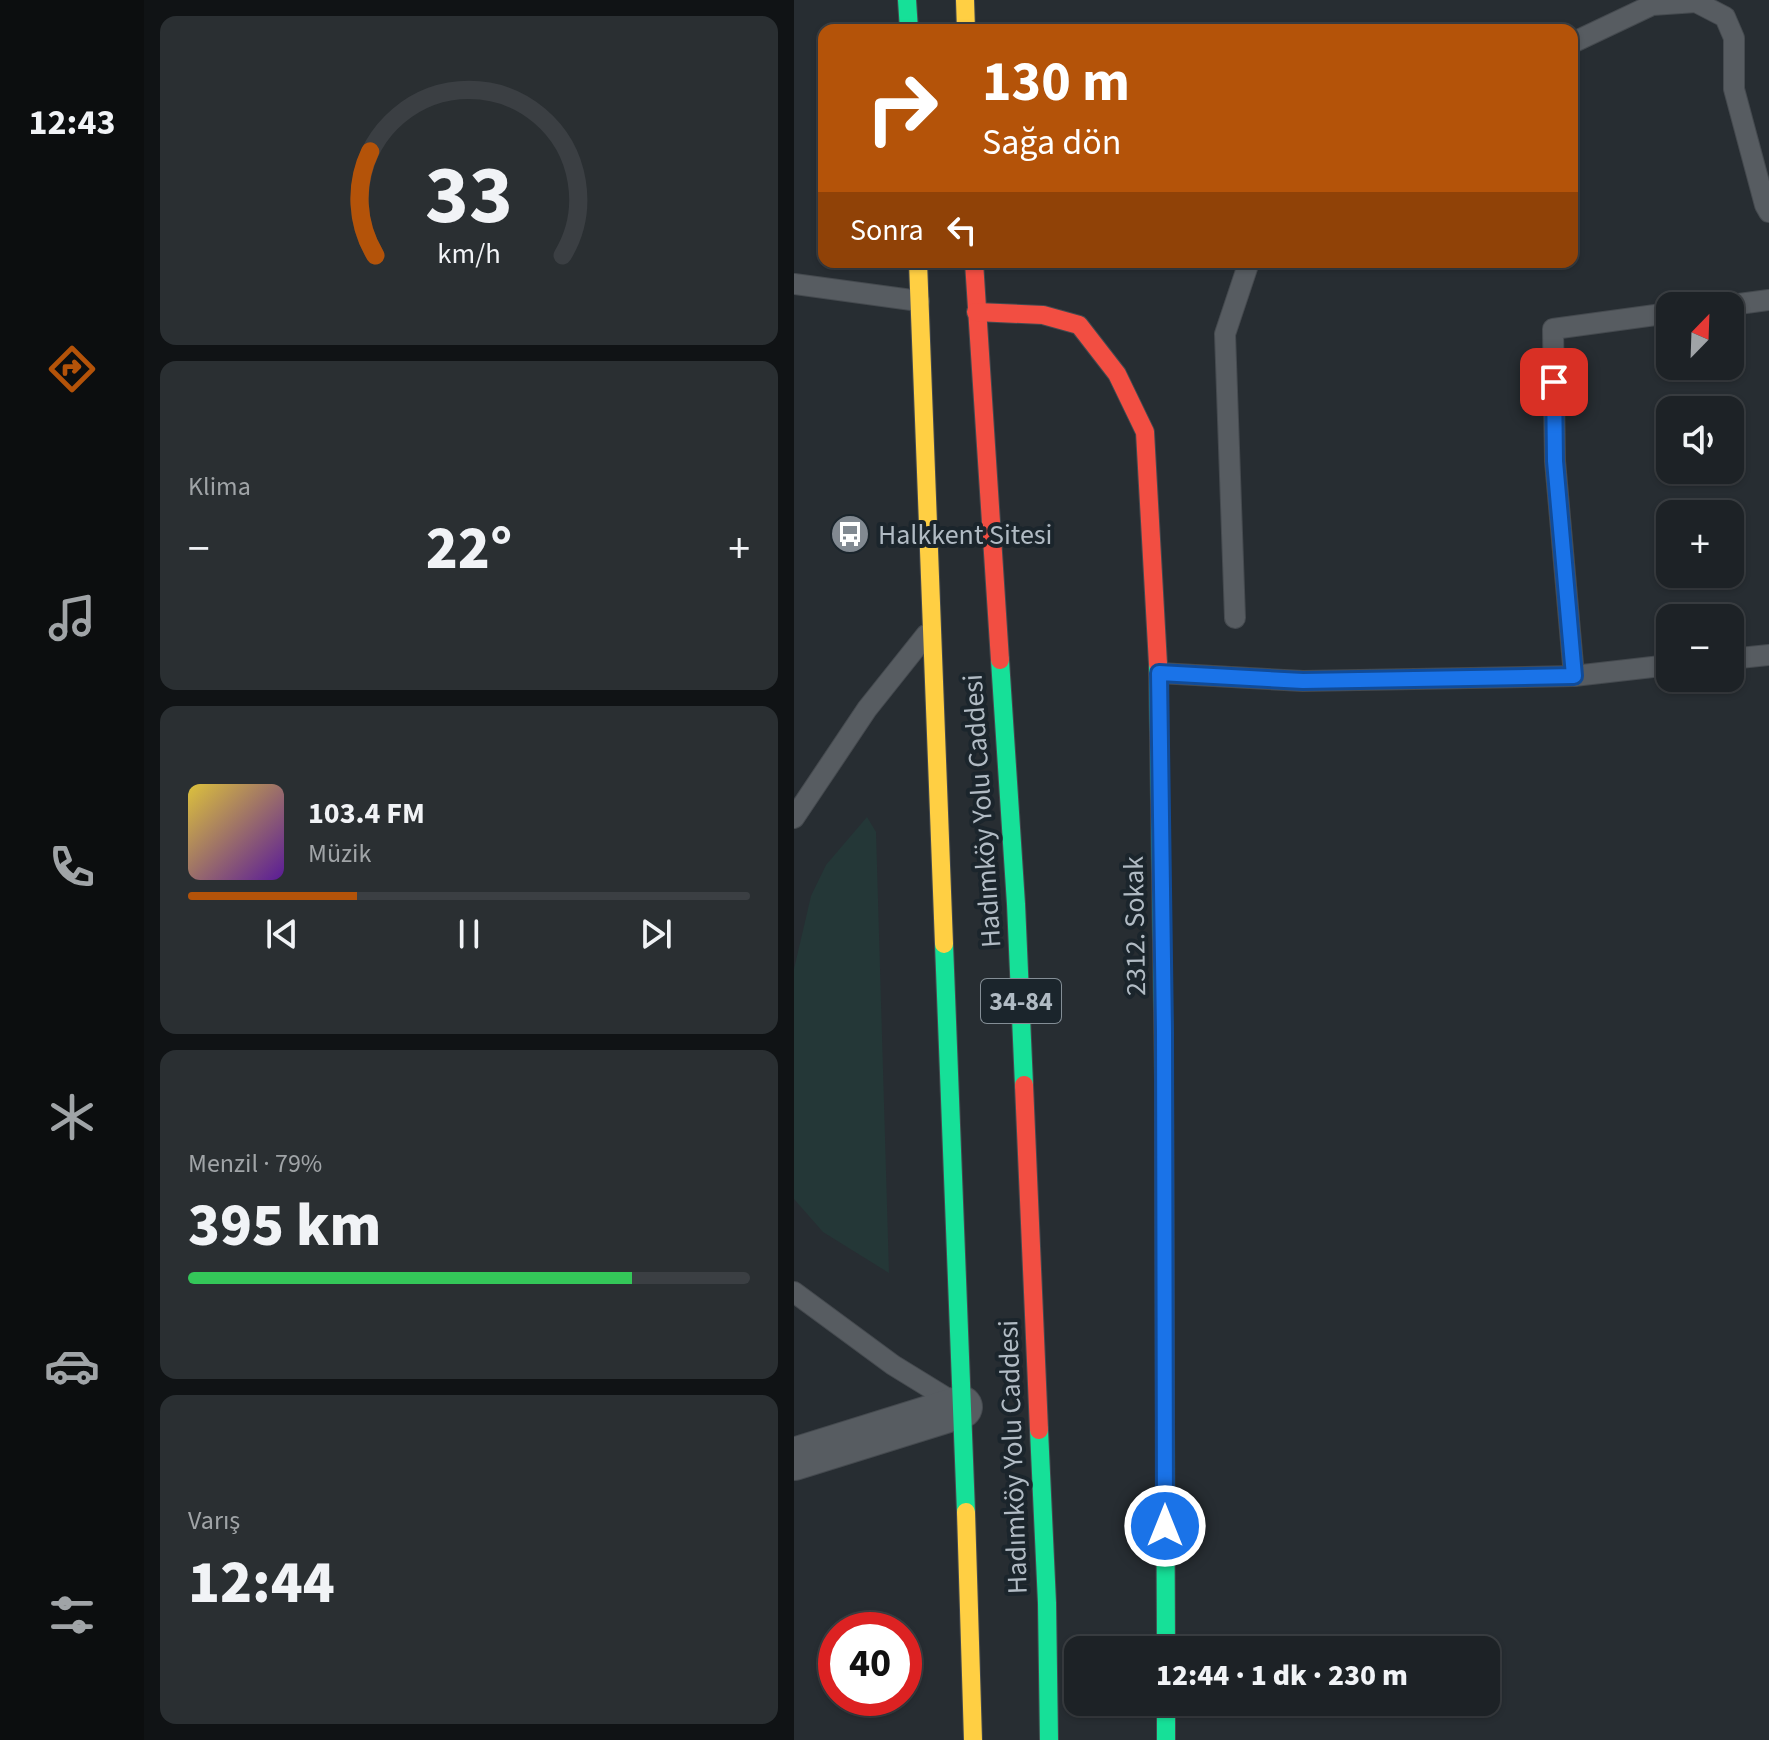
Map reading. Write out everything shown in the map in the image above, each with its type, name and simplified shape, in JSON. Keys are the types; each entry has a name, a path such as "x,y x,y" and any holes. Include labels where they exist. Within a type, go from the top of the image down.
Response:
{"main road":[{"path":"907,0 909,24"},
{"path":"965,0 966,24"},
{"name":"Hadımköy Yolu Caddesi","path":"918,268 973,1740"},
{"name":"Hadımköy Yolu Caddesi","path":"974,268 1017,920 1047,1603 1049,1740"},
{"name":"2312. Sokak","path":"976,312 1043,315 1079,325 1117,374 1145,432 1159,673 1164,1032 1166,1636"},
{"path":"1166,1716 1166,1740"}],"street":[{"path":"794,1459 961,1407"}],"lane":[{"path":"1578,40 1652,5 1696,2 1725,17 1734,38 1734,89 1769,212"},
{"path":"1235,618 1225,334 1247,268"},
{"path":"794,284 919,301"},
{"path":"1744,303 1769,300"},
{"path":"1574,676 1555,461 1553,329 1656,315"},
{"path":"794,818 867,709 931,629"},
{"path":"1744,658 1769,655"},
{"path":"1159,673 1303,681 1574,676 1656,667"},
{"path":"794,1292 893,1365 961,1407"}],"shaded area":[{"path":"867,817 876,832 889,1273 823,1232 794,1199 794,969 811,896 826,865"}],"traffic: fast":[{"path":"907,0 909,24"},
{"path":"1000,660 1024,1085"},
{"path":"1158,664 1164,1080"},
{"path":"944,944 966,1512"},
{"path":"1165,1421 1166,1636"},
{"path":"1039,1430 1047,1603 1049,1740"},
{"path":"1166,1716 1166,1740"}],"traffic: slow":[{"path":"965,0 966,24"},
{"path":"918,268 944,944"},
{"path":"966,1512 973,1740"}],"traffic: jam":[{"path":"974,268 1000,660"},
{"path":"976,312 1043,315 1079,325 1117,374 1145,432 1158,664"},
{"path":"1164,1080 1165,1421"},
{"path":"1024,1085 1039,1430"}],"place":[{"name":"Halkkent Sitesi","path":"850,534"}],"route":[{"path":"1165,1526 1164,1032 1159,673 1303,681 1574,676 1555,461 1554,382"}]}
